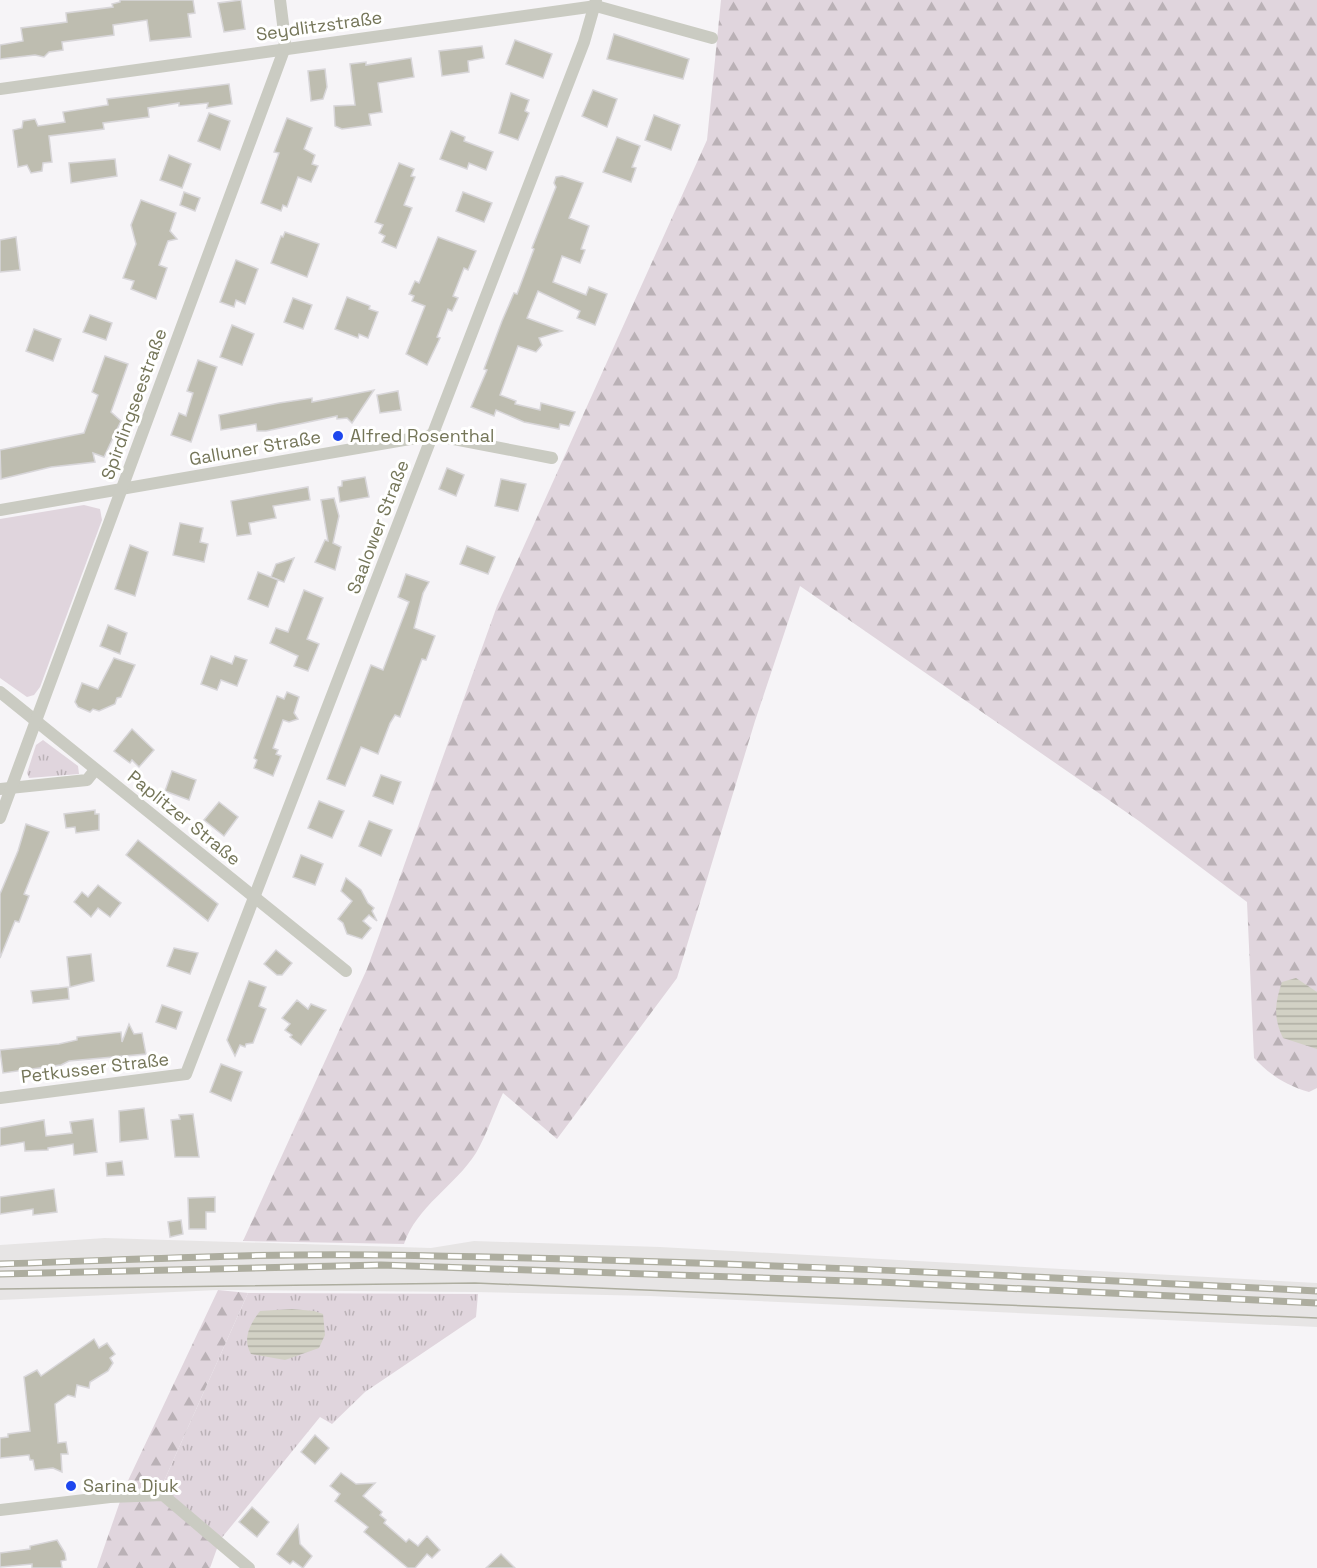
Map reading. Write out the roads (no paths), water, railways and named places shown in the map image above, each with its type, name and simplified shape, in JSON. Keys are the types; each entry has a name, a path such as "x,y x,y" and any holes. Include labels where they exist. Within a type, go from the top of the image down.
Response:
{"street":[{"name":"Spirdingseestraße","path":"0,818 6,788 36,720 284,50 280,0"},
{"name":"Seydlitzstraße","path":"0,89 284,50 596,3 712,38"},
{"name":"Saalower Straße","path":"254,898 433,435 596,3"},
{"name":"Galluner Straße","path":"0,510 433,435 552,458"},
{"name":"Paplitzer Straße","path":"0,692 346,971"},
{"path":"6,788 87,780 95,770"},
{"name":"Petkusser Straße","path":"0,1098 186,1074 254,898"},
{"path":"0,1510 110,1497 163,1494 249,1568"}],"tram line":[{"path":"0,1289 475,1283 1317,1318"}],"railway":[{"path":"0,1264 288,1255 501,1257 850,1269 1317,1291"},
{"path":"0,1274 381,1265 879,1282 1317,1303"}],"place":[{"name":"Alfred Rosenthal","path":"338,436"},
{"name":"Sarina Djuk","path":"71,1486"}]}
